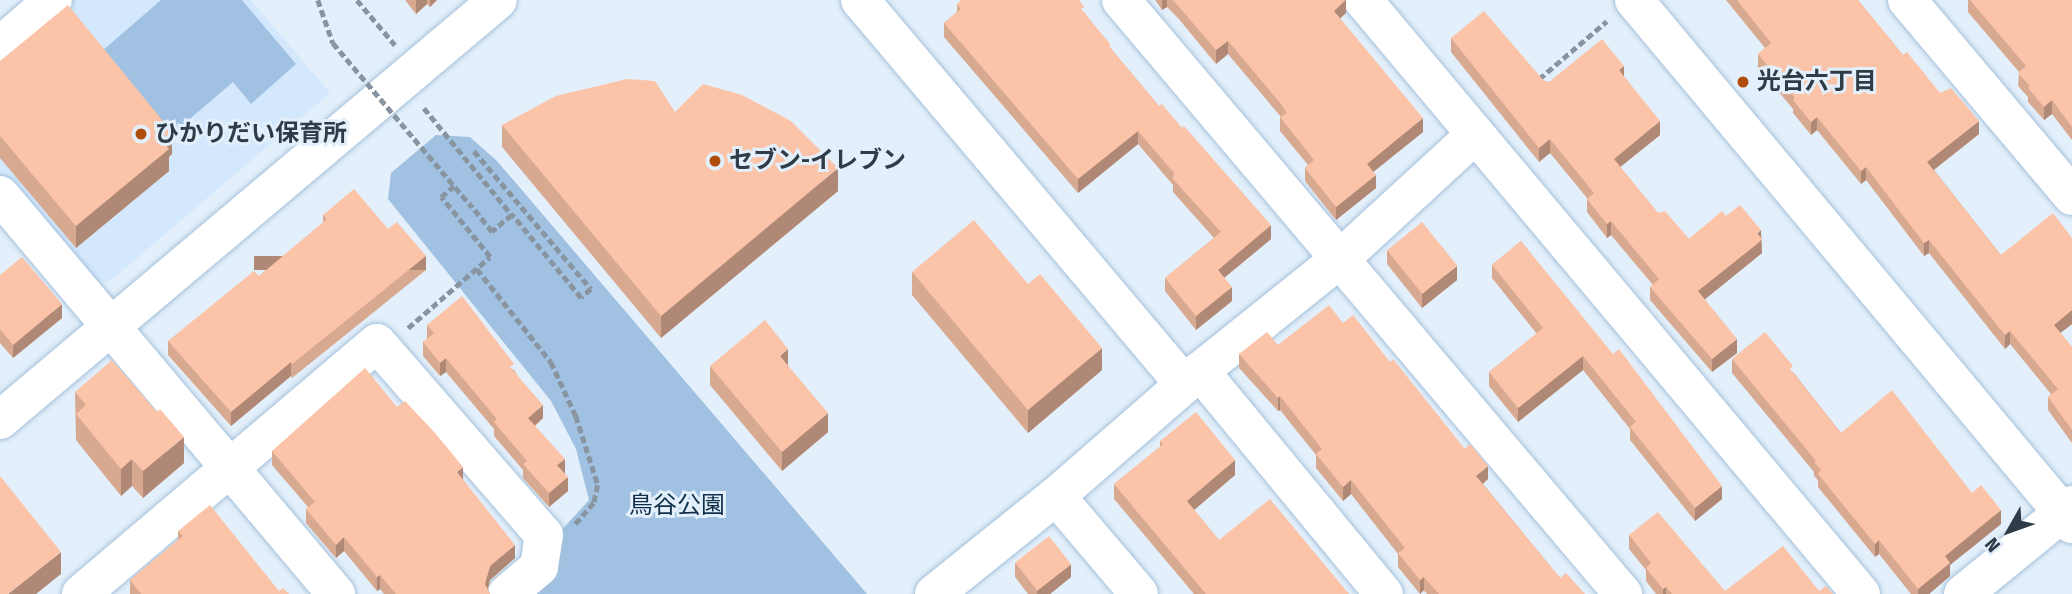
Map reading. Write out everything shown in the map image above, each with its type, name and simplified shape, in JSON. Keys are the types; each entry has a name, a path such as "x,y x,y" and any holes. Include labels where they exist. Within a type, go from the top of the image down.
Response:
{"street":[{"path":"0,46 53,0"},
{"path":"0,419 498,0"},
{"path":"860,0 1384,594"},
{"path":"1121,0 1623,594"},
{"path":"1363,0 1861,594"},
{"path":"1907,0 2072,196"},
{"path":"1622,9 2069,514 1963,594"},
{"path":"934,594 1056,496 1192,378 1340,259 1475,135"},
{"path":"0,195 337,594"},
{"path":"86,592 377,343 544,535 539,567 508,594"},
{"path":"1056,496 1139,594"}],"path":[{"path":"357,0 397,48"},
{"path":"321,1 333,43 492,232 512,215"},
{"path":"1530,87 1622,9"},
{"path":"422,105 581,298 591,289 474,151"},
{"path":"383,349 490,257 441,197 454,186"},
{"path":"477,269 551,362 576,416 598,485 594,503 571,529"}],"shaded area":[{"name":"ひかりだい保育所","path":"70,0 251,0 330,93 109,282 89,279 0,174 0,61"}],"green space":[{"path":"161,0 242,0 296,64 251,104 233,82 164,141 94,58"},
{"name":"鳥谷公園","path":"436,135 470,137 497,161 867,594 536,594 557,535 589,500 576,449 551,401 388,199 391,173"}],"building":[{"path":"961,0 1079,0 1084,7 1081,9 1159,106 1162,104 1182,128 1184,126 1271,225 1218,270 1232,287 1196,316 1165,278 1221,232 1173,179 1174,173 1138,131 1078,179 944,23 961,9 957,4"},
{"path":"1173,0 1345,0 1334,11 1423,118 1367,164 1376,175 1336,207 1305,168 1314,160 1280,117 1287,113 1281,104 1228,41 1216,50"},
{"path":"1737,0 1858,0 1903,55 1907,52 1940,93 1951,88 1979,121 1927,162 2001,255 2053,213 2072,238 2072,310 2054,325 2072,347 2072,430 2048,397 2058,389 2010,331 2005,335 1929,240 1924,243 1866,167 1861,171 1817,117 1811,122 1793,100 1795,98 1758,54 1771,43"},
{"path":"1970,0 2072,0 2072,127 2052,100 2044,107 2028,88 2030,86 2018,73 2026,66"},
{"path":"68,5 172,132 162,140 169,149 76,226 0,136 0,61"},
{"path":"1484,11 1544,81 1549,82 1602,39 1624,66 1619,70 1660,121 1614,159 1658,213 1665,211 1689,239 1722,211 1726,216 1740,205 1761,230 1757,233 1762,239 1757,244 1698,291 1737,339 1712,359 1650,287 1659,279 1611,221 1607,224 1587,199 1594,193 1550,139 1539,148 1451,38"},
{"path":"627,79 655,81 675,112 703,84 742,95 791,121 838,168 661,316 502,125 556,96"},
{"path":"354,189 388,229 397,222 426,256 231,412 168,341 254,271 259,276 327,219 323,215"},
{"path":"974,220 1028,284 1040,274 1102,348 1028,410 912,272"},
{"path":"1422,222 1457,266 1422,294 1387,250"},
{"path":"1521,241 1613,354 1619,349 1722,486 1695,508 1630,427 1636,422 1583,356 1518,408 1489,372 1543,328 1492,265"},
{"path":"22,257 62,304 13,345 0,329 0,275"},
{"path":"462,296 514,364 510,367 543,405 528,418 565,459 557,465 568,477 549,493 523,464 527,461 494,422 497,419 446,358 440,363 423,342 434,333 427,325"},
{"path":"1329,305 1343,323 1353,315 1390,362 1393,359 1465,449 1470,444 1488,466 1476,476 1560,578 1566,573 1585,594 1439,594 1424,577 1420,580 1398,553 1405,548 1351,480 1343,487 1316,454 1322,449 1280,396 1278,398 1239,354 1267,332 1278,345"},
{"path":"765,320 788,349 780,356 828,413 782,452 710,366"},
{"path":"1765,332 1793,366 1790,369 1841,433 1892,390 1972,493 1981,485 2001,510 1945,556 1950,563 1918,589 1879,540 1875,544 1818,474 1821,470 1814,462 1816,461 1732,359"},
{"path":"112,360 157,412 160,409 184,437 143,471 132,459 121,469 76,414 86,405 75,392"},
{"path":"365,368 397,407 405,401 436,434 463,467 457,472 515,545 490,566 485,584 490,594 396,594 380,575 377,577 344,537 336,545 306,509 315,502 272,451"},
{"path":"1196,412 1235,460 1187,501 1219,540 1270,499 1349,594 1206,594 1114,484 1163,444 1160,441"},
{"path":"0,476 61,552 8,594 0,594"},
{"path":"210,505 279,591 283,588 289,594 141,594 130,580 183,536 178,531"},
{"path":"1658,512 1725,591 1783,546 1819,591 1826,586 1833,594 1672,594 1666,587 1663,589 1646,568 1651,563 1629,535"},
{"path":"1049,536 1071,564 1037,591 1015,562"}],"place":[{"name":"光台六丁目","path":"1743,82"},
{"name":"ひかりだい保育所","path":"141,134"},
{"name":"セブン-イレブン","path":"715,161"}]}
